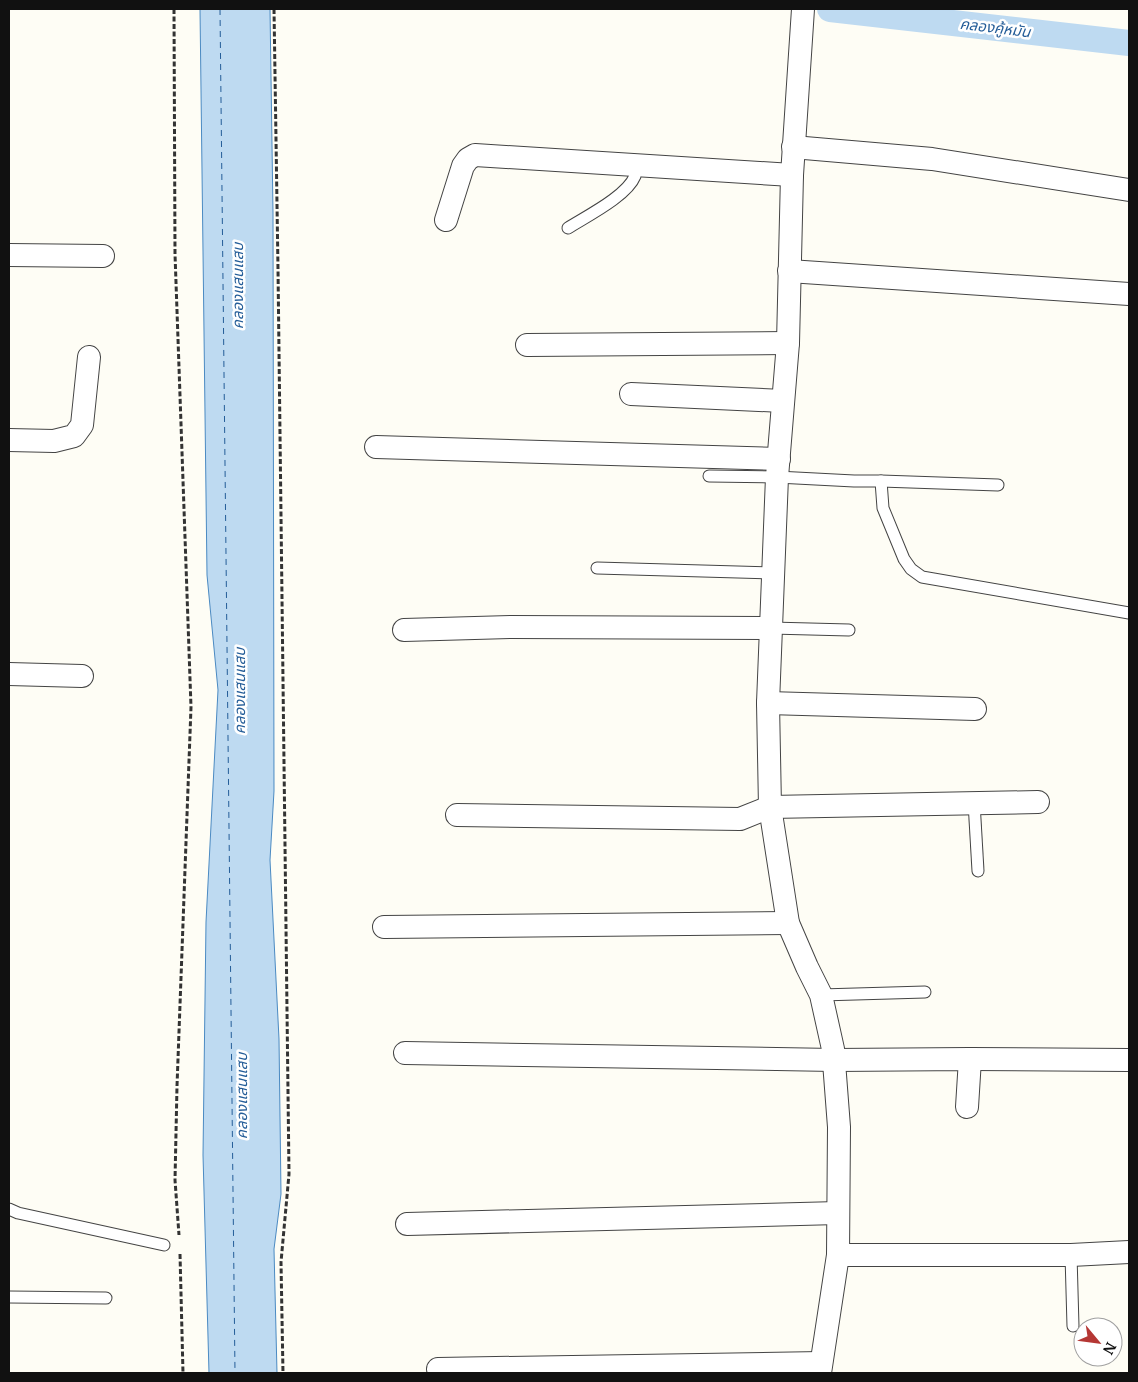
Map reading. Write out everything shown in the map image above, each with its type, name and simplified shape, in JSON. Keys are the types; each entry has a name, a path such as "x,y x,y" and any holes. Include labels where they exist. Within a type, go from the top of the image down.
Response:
{"street":[{"path":"438,1369 820,1368 838,1255 839,1127 834,1060 820,995 788,923 770,807 768,703 778,468 788,343 793,147 803,16"},
{"path":"793,147 932,159 1129,190"},
{"path":"446,220 463,166 468,159 475,155 792,175"},
{"path":"9,255 103,256"},
{"path":"789,271 1129,294"},
{"path":"527,345 788,343"},
{"path":"9,440 54,441 74,436 82,426 90,357"},
{"path":"631,394 783,401"},
{"path":"376,447 778,468"},
{"path":"404,630 512,626 771,628"},
{"path":"9,674 82,676"},
{"path":"768,703 975,709"},
{"path":"457,815 740,819 770,807 1038,802"},
{"path":"384,927 788,923"},
{"path":"406,1053 834,1060 1129,1060"},
{"path":"968,1107 970,1059"},
{"path":"407,1224 838,1213"},
{"path":"838,1255 1071,1255 1129,1252"}],"lane":[{"path":"568,228 622,194 636,174 636,164"},
{"path":"709,476 778,468 854,481 998,485"},
{"path":"881,481 883,508 904,559 911,569 922,577 1129,613"},
{"path":"596,568 773,573"},
{"path":"771,628 848,630"},
{"path":"974,802 978,872"},
{"path":"820,995 925,992"},
{"path":"9,1209 18,1213 164,1246"},
{"path":"1071,1255 1073,1326"},
{"path":"9,1297 106,1298"}],"path":[{"path":"174,9 176,254 191,707 177,1095 176,1180 179,1239"},
{"path":"274,9 289,1174 281,1262 283,1373"},
{"path":"179,1248 183,1373"}],"water":[{"name":"คลองแสนแสบ","path":"200,9 270,9 273,213 274,791 270,860 279,1039 281,1194 274,1249 277,1373 209,1373 203,1155 206,922 218,690 207,575"}],"waterway":[{"name":"คลองคู้หมัน","path":"830,9 1129,43"}],"ferry route":[{"path":"220,9 235,1373"}]}
